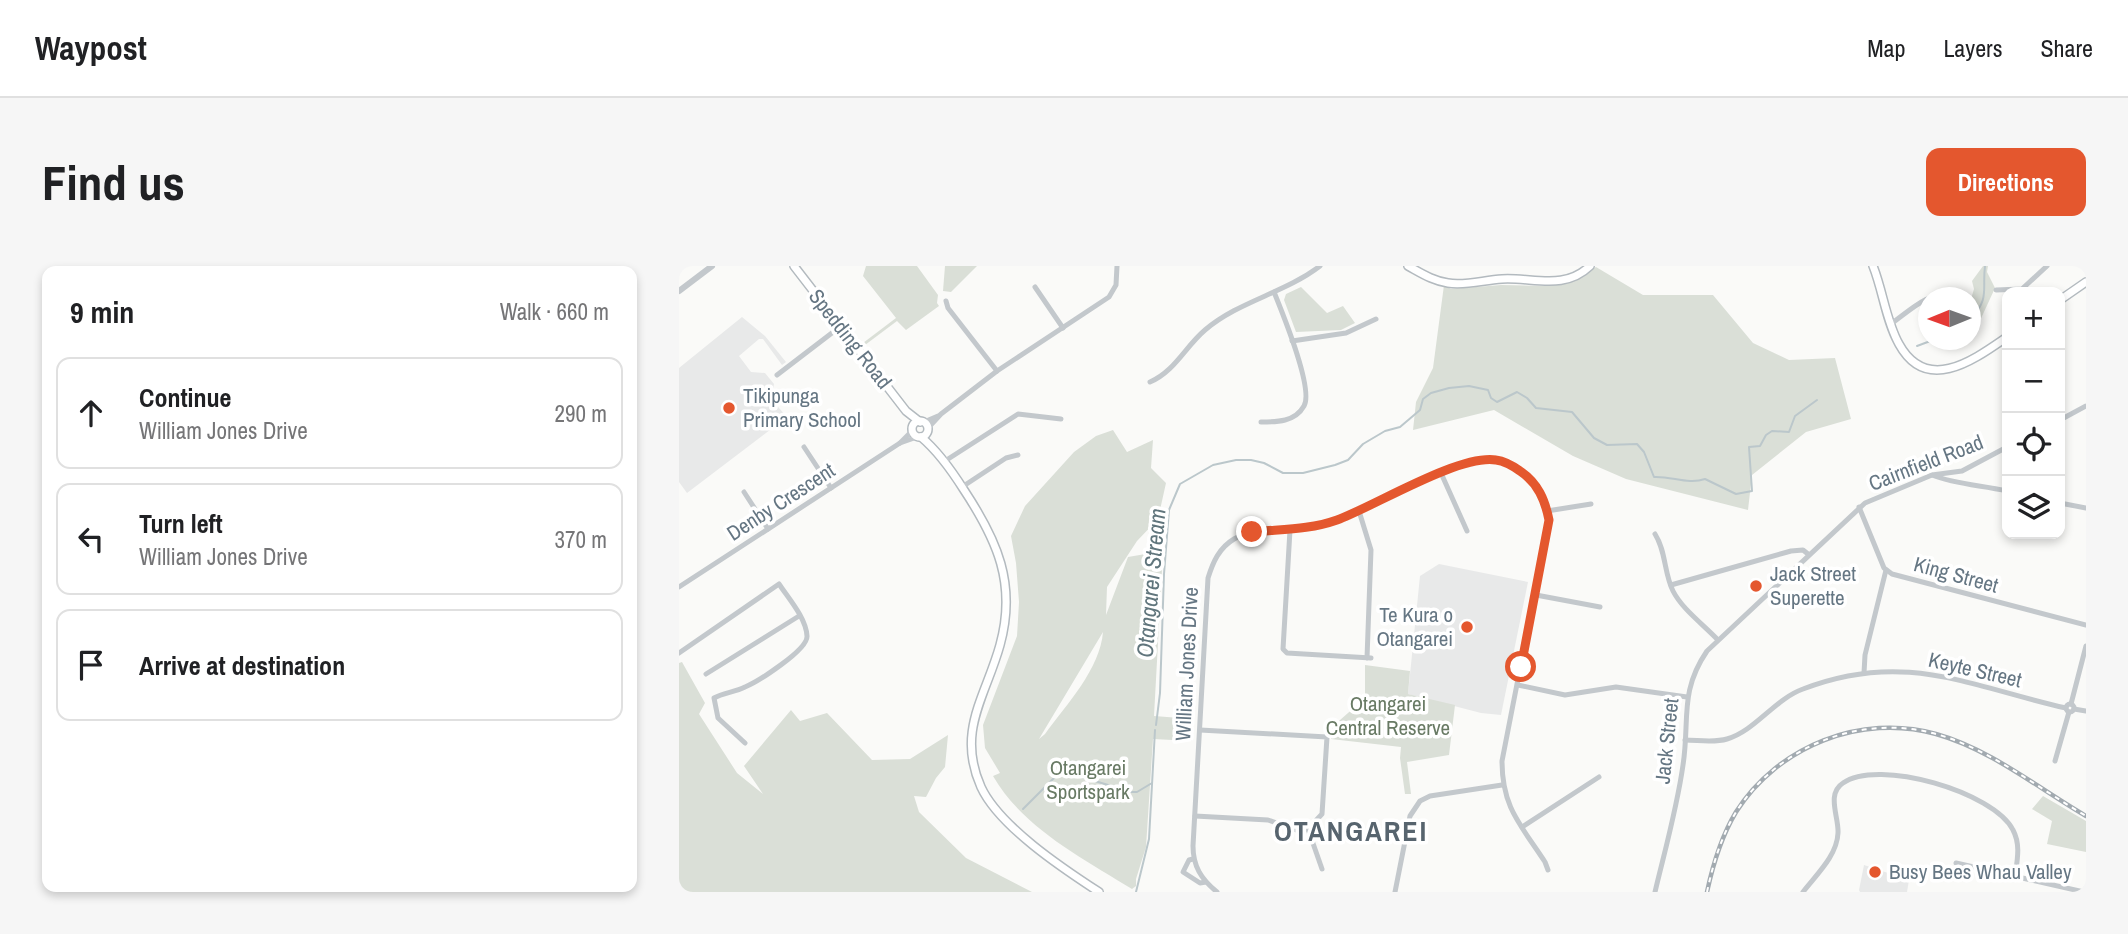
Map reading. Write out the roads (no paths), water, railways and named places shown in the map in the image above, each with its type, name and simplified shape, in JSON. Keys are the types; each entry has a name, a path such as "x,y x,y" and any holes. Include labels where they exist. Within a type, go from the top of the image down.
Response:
{"main road":[{"name":"Spedding Road","path":"795,266 944,461 985,522 995,542 1002,564 1006,593 1002,637 974,716 971,745 976,774 988,800 1006,823 1098,892"},
{"path":"1408,266 1430,279 1450,284 1500,279 1559,281 1578,275 1590,266"},
{"path":"1873,266 1899,345 1918,364 1937,370 1958,368 2002,340"},
{"path":"2065,297 2086,282"}],"street":[{"path":"679,291 712,266"},
{"name":"Denby Crescent","path":"679,587 901,443 997,371 1112,294 1117,280 1117,266"},
{"path":"1150,382 1168,371 1206,328 1320,266"},
{"path":"1996,290 2022,289 2047,266"},
{"path":"1035,287 1063,328"},
{"path":"1261,422 1290,419 1305,405 1306,389 1274,292"},
{"path":"946,301 948,308 997,371"},
{"path":"1891,324 1918,305"},
{"path":"1292,341 1346,333 1377,319"},
{"path":"776,375 841,326"},
{"path":"2065,417 2086,406"},
{"path":"944,461 1018,414 1061,419"},
{"path":"804,447 831,488"},
{"name":"Cairnfield Road","path":"1808,554 1859,508 1879,495 1932,475 1962,471 2002,450"},
{"path":"962,487 1006,458 1018,455"},
{"name":"William Jones Drive","path":"1217,892 1206,882 1193,859 1208,578 1214,560 1225,545 1252,532 1320,525 1359,511 1466,463 1496,460 1515,468 1532,481 1544,500 1547,511"},
{"path":"1962,471 1970,484"},
{"path":"1441,473 1468,531"},
{"path":"1932,475 2002,490"},
{"path":"744,492 768,529"},
{"path":"1548,870 1508,805 1502,785 1502,761 1548,529 1547,511 1591,504"},
{"path":"2065,504 2086,508"},
{"name":"King Street","path":"1859,508 1886,570 1894,575 2086,625"},
{"path":"1290,530 1283,649 1287,653 1369,658 1371,550 1359,511"},
{"path":"1655,534 1660,542 1671,585 1681,602 1718,639"},
{"path":"1671,585 1791,551 1803,550 1808,554"},
{"name":"Jack Street","path":"1655,892 1683,763 1687,697 1698,665 1718,639 1808,554"},
{"path":"1864,673 1865,654 1886,570"},
{"path":"679,653 779,584 800,616 807,639 789,659 746,687 714,698 718,718 745,743"},
{"path":"1536,595 1600,607"},
{"path":"706,674 800,616"},
{"path":"2055,761 2086,646"},
{"name":"Keyte Street","path":"1685,740 1726,740 1737,735 1795,692 1864,673 1904,671 1935,674 2086,711"},
{"path":"1518,685 1565,695 1616,687 1687,697"},
{"path":"1195,816 1268,820 1296,830 1308,829 1318,821 1324,807 1328,737 1200,730"},
{"path":"1803,892 1835,847 1838,826 1835,796 1838,787 1850,779 1884,773 1952,788 1978,799 2001,815 2010,825 2018,843 2015,877"},
{"path":"1523,827 1599,776"},
{"path":"1395,892 1410,816 1420,801 1430,796 1502,785"},
{"path":"1308,829 1322,869"},
{"name":"William Jones Drive","path":"1193,859 1189,860 1183,872 1200,883 1206,882"},
{"path":"1956,863 2084,892"}],"waterway":[{"name":"Otangarei Stream","path":"1981,305 1985,266"},
{"name":"Otangarei Stream","path":"1156,725 1169,510 1180,484 1213,465 1251,460 1264,463 1283,473 1303,473 1335,465 1348,460 1363,444 1385,431 1400,427 1420,410 1423,399 1431,393 1469,386 1488,390 1491,398 1497,402 1517,392 1536,408 1572,412 1594,438 1607,445 1637,444 1644,452 1654,477 1692,481 1705,479 1736,494 1752,491 1749,447 1760,446 1766,435 1772,431 1789,432 1795,416 1817,400"},
{"name":"Otangarei Stream","path":"1136,892 1149,839 1155,730"},
{"path":"1023,809 1059,773 1072,774 1131,792 1137,792 1152,783"}],"railway":[{"path":"1707,892 1726,831 1736,812 1754,789 1774,769 1798,753 1824,740 1851,732 1879,728 1908,729 1956,741 1995,759 2086,816"}],"place":[{"name":"Tikipunga Primary School","path":"729,408"},
{"name":"Jack Street Superette","path":"1756,586"},
{"name":"Te Kura o Otangarei","path":"1467,627"},
{"name":"Busy Bees Whau Valley","path":"1875,872"}],"district":[{"name":"OTANGAREI","path":"1351,831"}],"park label":[{"name":"Otangarei Central Reserve","path":"1388,716"},
{"name":"Otangarei Sportspark","path":"1088,780"}]}
